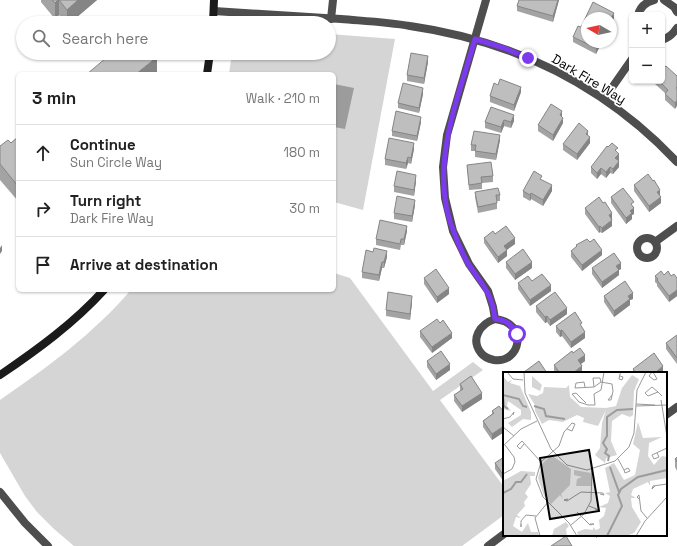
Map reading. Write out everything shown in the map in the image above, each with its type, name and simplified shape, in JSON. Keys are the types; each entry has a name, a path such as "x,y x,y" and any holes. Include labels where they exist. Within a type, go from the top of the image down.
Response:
{"street":[{"path":"214,0 214,16"},
{"path":"331,16 333,0"},
{"path":"486,0 447,135 443,167 445,198 453,231 469,264 488,291 495,319"},
{"path":"640,12 643,6 654,0"},
{"path":"664,0 674,6 677,12"},
{"name":"Dark Fire Way","path":"214,11 287,16"},
{"name":"Dark Fire Way","path":"336,19 410,26 475,39 504,48 554,70 604,99 628,117 677,162"},
{"path":"665,39 673,34 677,28"},
{"path":"207,72 209,60"},
{"path":"604,99 629,63"},
{"path":"655,242 677,226"},
{"path":"0,375 58,333 102,292"},
{"path":"495,319 503,320 513,326 518,340 516,348 512,354 506,358 497,360 489,359 482,354 477,346 476,340 481,327 488,321 495,319"},
{"path":"667,414 677,407"},
{"path":"0,492 24,523 44,545"},
{"path":"488,546 498,543"}],"shaded area":[{"path":"336,35 395,39 363,210 336,203 336,72 229,72 231,60 336,60"},
{"path":"336,84 354,88 345,129 336,127"},
{"path":"336,274 350,278 433,391 473,362 483,370 440,400 503,486 503,516 462,546 74,546 37,512 25,496 0,453 0,400 69,349 129,292 336,292"}],"building":[{"path":"59,0 78,0 67,10"},
{"path":"519,0 558,0 553,16 517,6"},
{"path":"593,2 612,12 588,12"},
{"path":"578,26 581,27 581,41 573,37"},
{"path":"411,53 428,56 424,78 407,75"},
{"path":"104,60 153,60 138,72 89,72"},
{"path":"666,66 677,76 677,100 675,103 665,94 668,90 662,84 665,84"},
{"path":"500,79 521,87 514,105 490,96 494,83 498,85"},
{"path":"403,83 423,88 419,108 398,103"},
{"path":"551,104 562,111 560,115 563,118 553,135 538,125"},
{"path":"491,107 514,115 511,122 504,120 501,127 485,122"},
{"path":"396,111 421,117 417,136 392,131"},
{"path":"579,123 588,131 586,134 590,137 577,154 563,144"},
{"path":"474,131 500,135 496,154 475,151 476,145 471,145"},
{"path":"389,138 414,143 411,158 408,157 406,163 385,159"},
{"path":"16,139 16,184 0,164 0,146 8,140 11,143"},
{"path":"612,143 618,148 615,150 619,154 615,158 619,161 613,169 610,167 606,172 601,168 597,173 591,167 607,146 608,147"},
{"path":"491,162 493,176 481,177 482,183 469,185 467,165"},
{"path":"397,171 416,175 414,190 394,186"},
{"path":"534,171 542,176 540,179 552,185 543,200 531,193 530,195 523,191"},
{"path":"648,174 660,190 657,192 661,197 649,206 634,185"},
{"path":"498,188 500,195 496,195 497,203 478,207 475,192"},
{"path":"623,188 634,202 631,204 634,208 630,211 632,213 626,218 611,197"},
{"path":"397,196 415,200 412,216 394,213"},
{"path":"599,197 603,203 605,202 612,213 609,215 612,220 602,228 600,226 599,227 585,208"},
{"path":"380,220 407,226 404,239 401,239 400,244 376,239"},
{"path":"506,226 515,238 504,246 507,250 498,257 484,238 493,231 495,234"},
{"path":"587,239 590,242 594,239 602,250 582,265 571,251 577,246 576,245"},
{"path":"374,248 387,251 384,262 382,262 379,275 362,272 366,250 373,252"},
{"path":"523,249 532,262 515,274 506,262"},
{"path":"614,253 621,263 616,266 619,270 602,282 592,268"},
{"path":"436,269 449,288 437,297 424,278"},
{"path":"661,271 664,275 668,271 671,276 674,274 677,278 677,290 669,296 655,276"},
{"path":"542,274 551,285 530,300 518,283 528,276 532,281"},
{"path":"625,281 633,293 628,296 630,299 614,311 604,296"},
{"path":"388,292 412,296 410,314 386,310"},
{"path":"555,292 567,308 550,320 547,316 545,317 536,306"},
{"path":"575,312 582,323 580,324 585,332 571,342 562,330 560,331 556,326"},
{"path":"437,319 440,323 443,320 452,333 432,347 420,331"},
{"path":"677,335 677,358 666,343"},
{"path":"580,348 585,355 578,360 582,366 574,372 559,372 554,365 572,351 573,353"},
{"path":"441,351 450,364 436,374 427,361"},
{"path":"654,353 663,366 658,372 635,372 633,369"},
{"path":"539,361 546,372 524,372"},
{"path":"471,376 482,393 462,406 454,395 463,389 460,384"},
{"path":"499,406 503,411 503,427 492,434 483,421 494,413 492,411"},
{"path":"503,458 503,475 495,463"},
{"path":"566,536 572,546 551,546"}],"route":[{"path":"517,334 510,323 495,319 488,291 469,264 460,247 448,214 445,198 443,167 447,135 475,39 504,48 528,58"}]}
